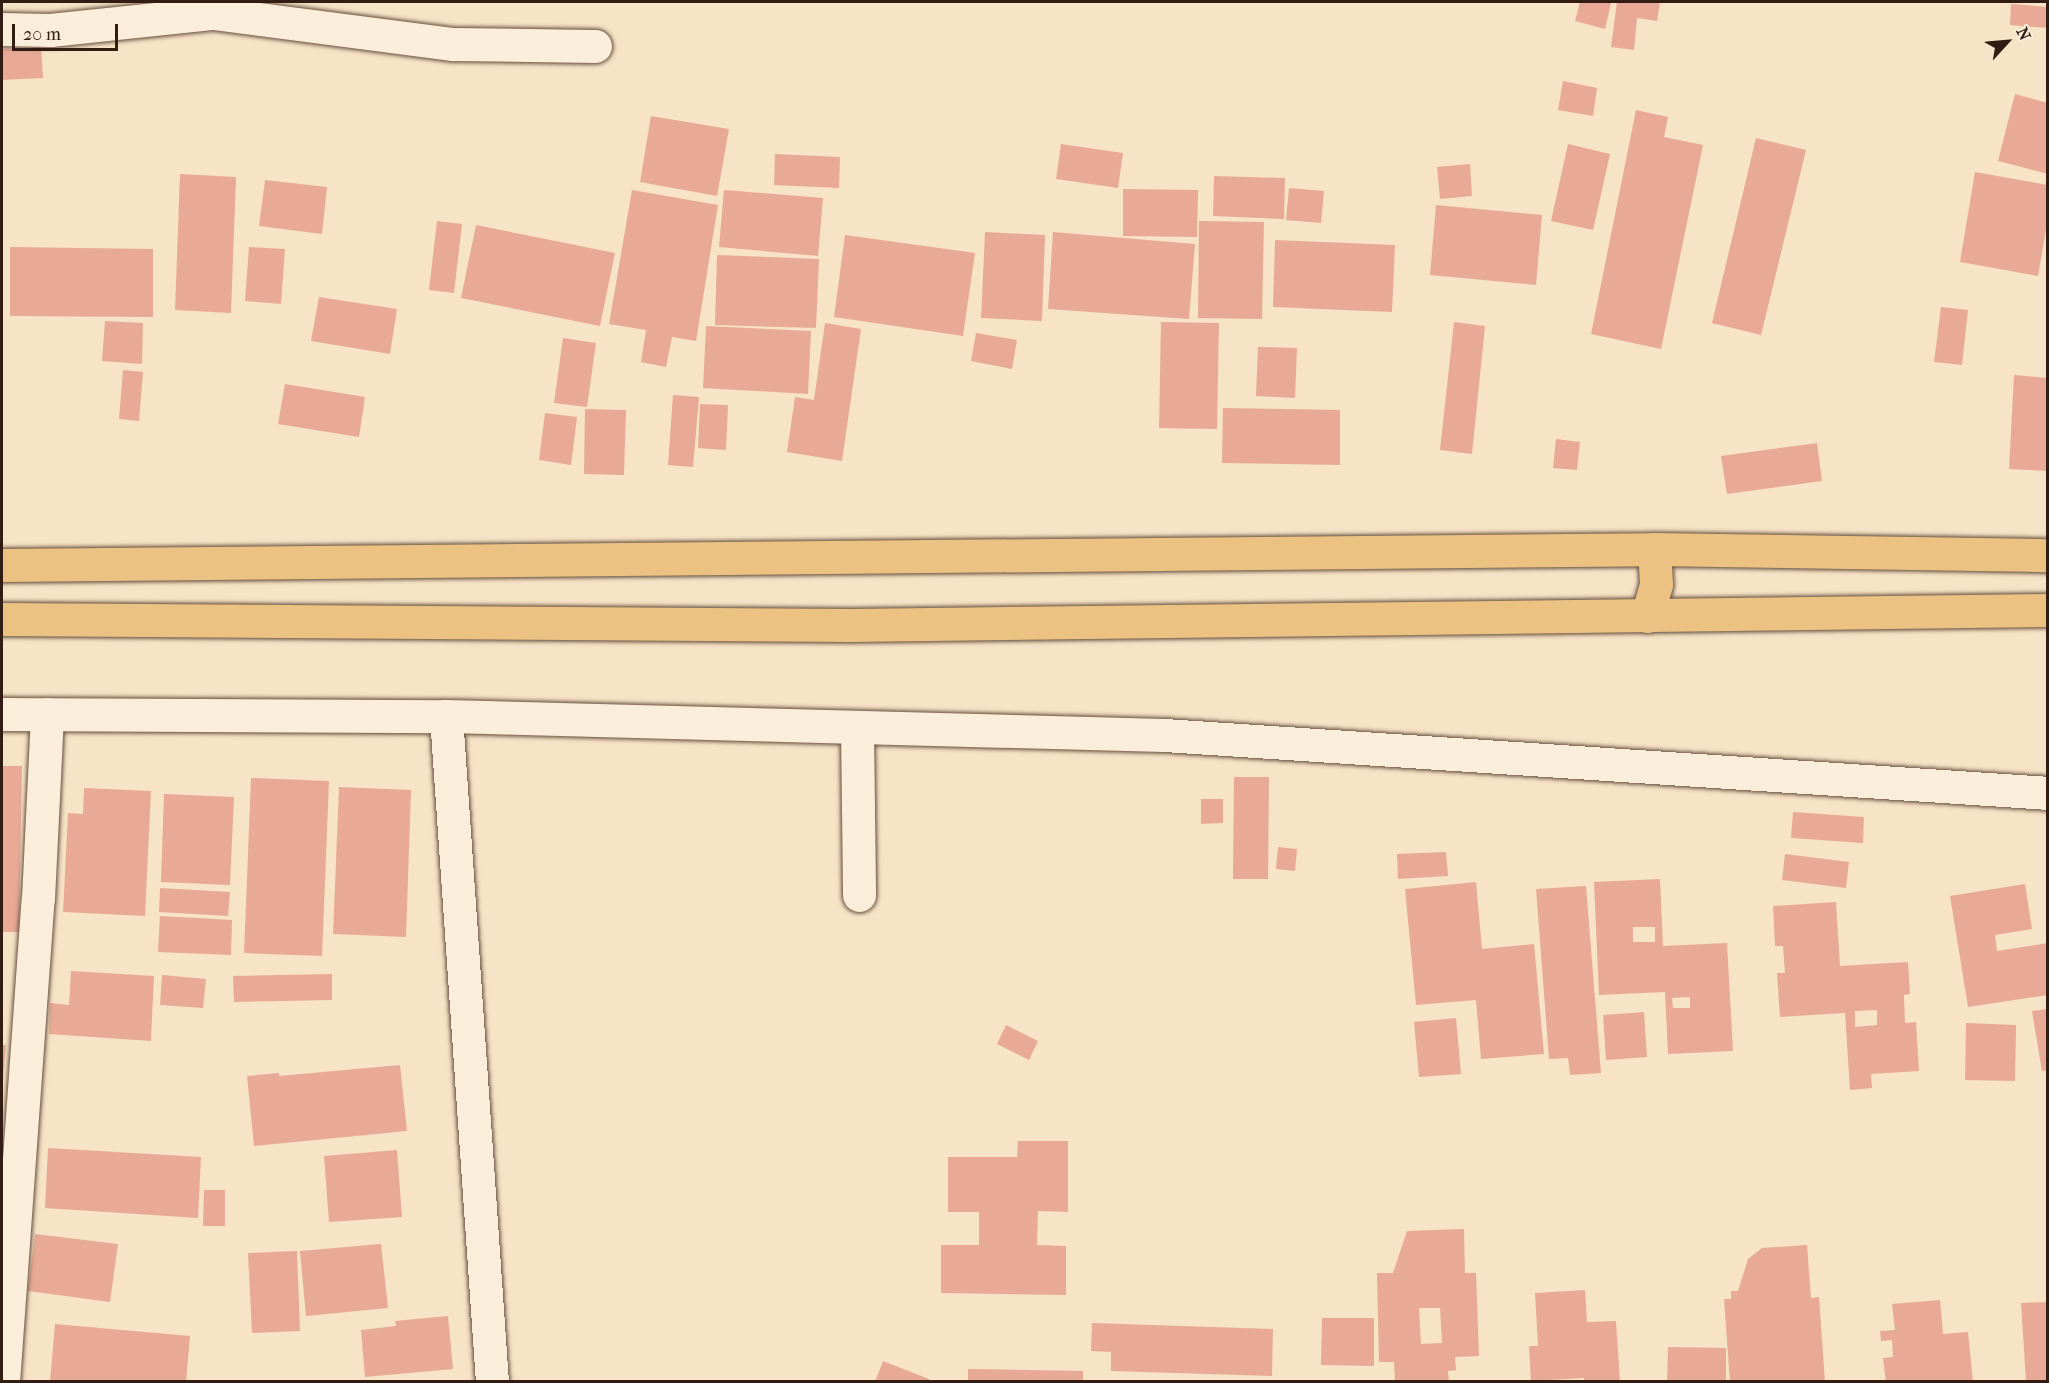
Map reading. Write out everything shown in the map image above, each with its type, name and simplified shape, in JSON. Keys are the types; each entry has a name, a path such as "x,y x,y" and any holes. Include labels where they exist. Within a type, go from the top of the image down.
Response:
{"main road":[{"path":"2,565 1654,549 2048,555"},
{"path":"1647,616 1656,584 1654,549"},
{"path":"2,619 851,626 2048,610"}],"street":[{"path":"2,29 50,30 213,13 453,44 595,46"},
{"path":"2,714 446,716 1164,735 2048,794"},
{"path":"3,1382 38,899 47,714"},
{"path":"446,716 492,1382"},
{"path":"857,727 859,896"}],"building":[{"path":"1580,2 1611,3 1605,29 1575,21"},
{"path":"1617,2 1660,2 1657,21 1637,18 1634,50 1611,47"},
{"path":"2011,4 2048,7 2048,28 2010,25"},
{"path":"41,47 43,78 2,80 2,49"},
{"path":"1563,81 1597,88 1593,116 1558,110"},
{"path":"2015,94 2048,103 2048,174 1998,161"},
{"path":"1636,110 1668,117 1664,137 1703,145 1661,349 1591,334"},
{"path":"651,116 729,129 717,196 640,182"},
{"path":"1756,138 1806,150 1761,335 1712,323"},
{"path":"1061,144 1123,153 1118,188 1056,179"},
{"path":"1568,144 1610,154 1593,230 1551,221"},
{"path":"775,154 840,157 839,188 774,185"},
{"path":"1470,164 1472,196 1440,199 1437,167"},
{"path":"1975,172 2048,185 2048,218 2038,276 1960,262"},
{"path":"180,174 236,177 231,313 175,310"},
{"path":"1214,176 1285,178 1284,219 1213,216"},
{"path":"265,180 327,187 322,234 259,226"},
{"path":"1289,188 1324,191 1321,223 1286,220"},
{"path":"1123,189 1198,190 1197,237 1123,236"},
{"path":"632,190 718,205 696,341 672,337 666,367 641,362 646,330 609,324"},
{"path":"724,190 823,198 818,256 719,247"},
{"path":"1436,205 1542,215 1536,285 1430,275"},
{"path":"437,221 462,224 454,293 429,290"},
{"path":"1199,221 1264,222 1262,319 1198,318"},
{"path":"476,225 615,253 600,326 461,298"},
{"path":"985,232 1045,235 1042,321 981,318"},
{"path":"1053,232 1195,244 1189,319 1048,309"},
{"path":"845,235 975,253 963,336 834,317"},
{"path":"1275,240 1395,245 1392,312 1273,307"},
{"path":"10,247 153,249 153,317 10,316"},
{"path":"249,247 285,249 281,304 245,301"},
{"path":"717,255 819,259 816,328 715,325"},
{"path":"319,297 397,309 390,354 311,341"},
{"path":"1941,307 1968,310 1962,365 1934,362"},
{"path":"105,321 143,323 142,364 102,361"},
{"path":"1161,322 1219,323 1217,429 1159,428"},
{"path":"1454,322 1485,326 1472,454 1440,450"},
{"path":"825,323 861,329 842,461 787,452 795,397 814,400"},
{"path":"706,326 811,331 808,394 703,388"},
{"path":"976,333 1017,340 1012,369 971,361"},
{"path":"563,338 596,343 587,407 554,403"},
{"path":"1258,347 1297,348 1295,398 1256,396"},
{"path":"123,370 143,372 139,421 119,419"},
{"path":"2014,375 2048,378 2048,471 2009,469"},
{"path":"285,384 365,397 359,437 278,424"},
{"path":"673,395 699,397 693,467 668,465"},
{"path":"700,404 728,405 726,450 698,448"},
{"path":"1223,408 1340,410 1340,465 1222,463"},
{"path":"585,409 626,410 624,475 584,474"},
{"path":"545,413 577,417 571,465 539,460"},
{"path":"1556,439 1580,442 1577,470 1553,468"},
{"path":"1817,443 1822,481 1727,494 1721,456"},
{"path":"2,766 22,766 19,932 2,932"},
{"path":"1234,777 1269,777 1268,879 1233,879"},
{"path":"251,778 329,781 322,956 244,953"},
{"path":"339,787 411,790 406,937 333,934"},
{"path":"84,788 151,791 145,916 63,912 68,813 83,814"},
{"path":"164,794 234,797 230,885 161,882"},
{"path":"1201,799 1223,799 1223,823 1201,824"},
{"path":"1793,812 1864,817 1863,843 1791,838"},
{"path":"1278,847 1297,849 1295,871 1276,869"},
{"path":"1446,852 1448,876 1398,879 1397,854"},
{"path":"1785,854 1849,862 1846,888 1782,880"},
{"path":"1660,879 1663,946 1727,943 1733,1051 1668,1054 1665,992 1599,995 1594,882","holes":["1633,927 1655,927 1655,942 1633,942","1690,997 1690,1008 1673,1008 1672,998"]},
{"path":"1476,882 1482,949 1534,944 1544,1054 1481,1059 1476,1000 1416,1005 1405,889"},
{"path":"2025,884 2032,929 1995,935 1997,951 2048,943 2048,995 1968,1007 1950,896"},
{"path":"1586,886 1601,1073 1570,1075 1568,1058 1549,1059 1536,889"},
{"path":"160,888 230,892 228,916 159,912"},
{"path":"1836,902 1840,966 1908,962 1910,994 1904,995 1905,1023 1916,1022 1919,1071 1871,1074 1872,1088 1850,1090 1845,1013 1780,1017 1777,973 1785,973 1783,946 1775,946 1773,906","holes":["1877,1010 1877,1025 1855,1027 1855,1011"]},
{"path":"160,916 232,920 231,955 158,952"},
{"path":"71,971 154,976 151,1041 49,1034 50,1003 69,1005"},
{"path":"332,974 332,1000 234,1002 233,976"},
{"path":"162,975 206,979 203,1008 160,1005"},
{"path":"2048,1009 2048,1070 2042,1071 2032,1011"},
{"path":"1644,1012 1647,1057 1606,1060 1603,1015"},
{"path":"1456,1018 1461,1074 1419,1077 1414,1022"},
{"path":"1966,1023 2016,1025 2015,1081 1965,1080"},
{"path":"1006,1025 1038,1041 1029,1060 997,1044"},
{"path":"2,1045 6,1045 3,1080 2,1080"},
{"path":"400,1065 407,1131 254,1146 247,1076 279,1073 279,1076"},
{"path":"1018,1141 1068,1141 1068,1212 1038,1211 1037,1245 1066,1246 1066,1295 941,1293 941,1245 979,1245 979,1212 948,1212 948,1157 1017,1157"},
{"path":"48,1148 201,1157 198,1218 45,1208"},
{"path":"397,1150 402,1217 329,1222 324,1156"},
{"path":"204,1190 225,1190 225,1226 203,1226"},
{"path":"1464,1229 1465,1273 1476,1273 1479,1356 1455,1357 1456,1370 1448,1371 1449,1382 1395,1382 1394,1362 1379,1362 1377,1273 1393,1273 1407,1231","holes":["1419,1308 1440,1308 1442,1343 1421,1344"]},
{"path":"35,1234 118,1244 110,1302 28,1291"},
{"path":"381,1244 388,1308 306,1316 300,1251"},
{"path":"1807,1245 1811,1298 1819,1297 1825,1382 1730,1382 1724,1299 1731,1299 1731,1291 1738,1291 1748,1259 1762,1248"},
{"path":"297,1251 300,1331 252,1333 248,1253"},
{"path":"1585,1290 1587,1322 1616,1321 1620,1382 1584,1382 1584,1378 1531,1381 1529,1346 1538,1346 1535,1293"},
{"path":"1940,1300 1943,1334 1968,1332 1973,1382 1886,1382 1883,1358 1893,1357 1892,1340 1881,1341 1880,1331 1895,1330 1892,1304"},
{"path":"2048,1302 2048,1382 2026,1382 2021,1303"},
{"path":"448,1316 453,1369 365,1377 361,1330 396,1326 395,1321"},
{"path":"1322,1318 1374,1318 1374,1366 1321,1365"},
{"path":"1092,1323 1273,1329 1272,1376 1111,1371 1111,1352 1091,1351"},
{"path":"55,1324 190,1336 186,1382 50,1382"},
{"path":"1668,1347 1726,1348 1726,1382 1667,1382"},
{"path":"883,1361 929,1379 928,1382 875,1382"},
{"path":"968,1369 1083,1371 1083,1382 968,1382"}]}
